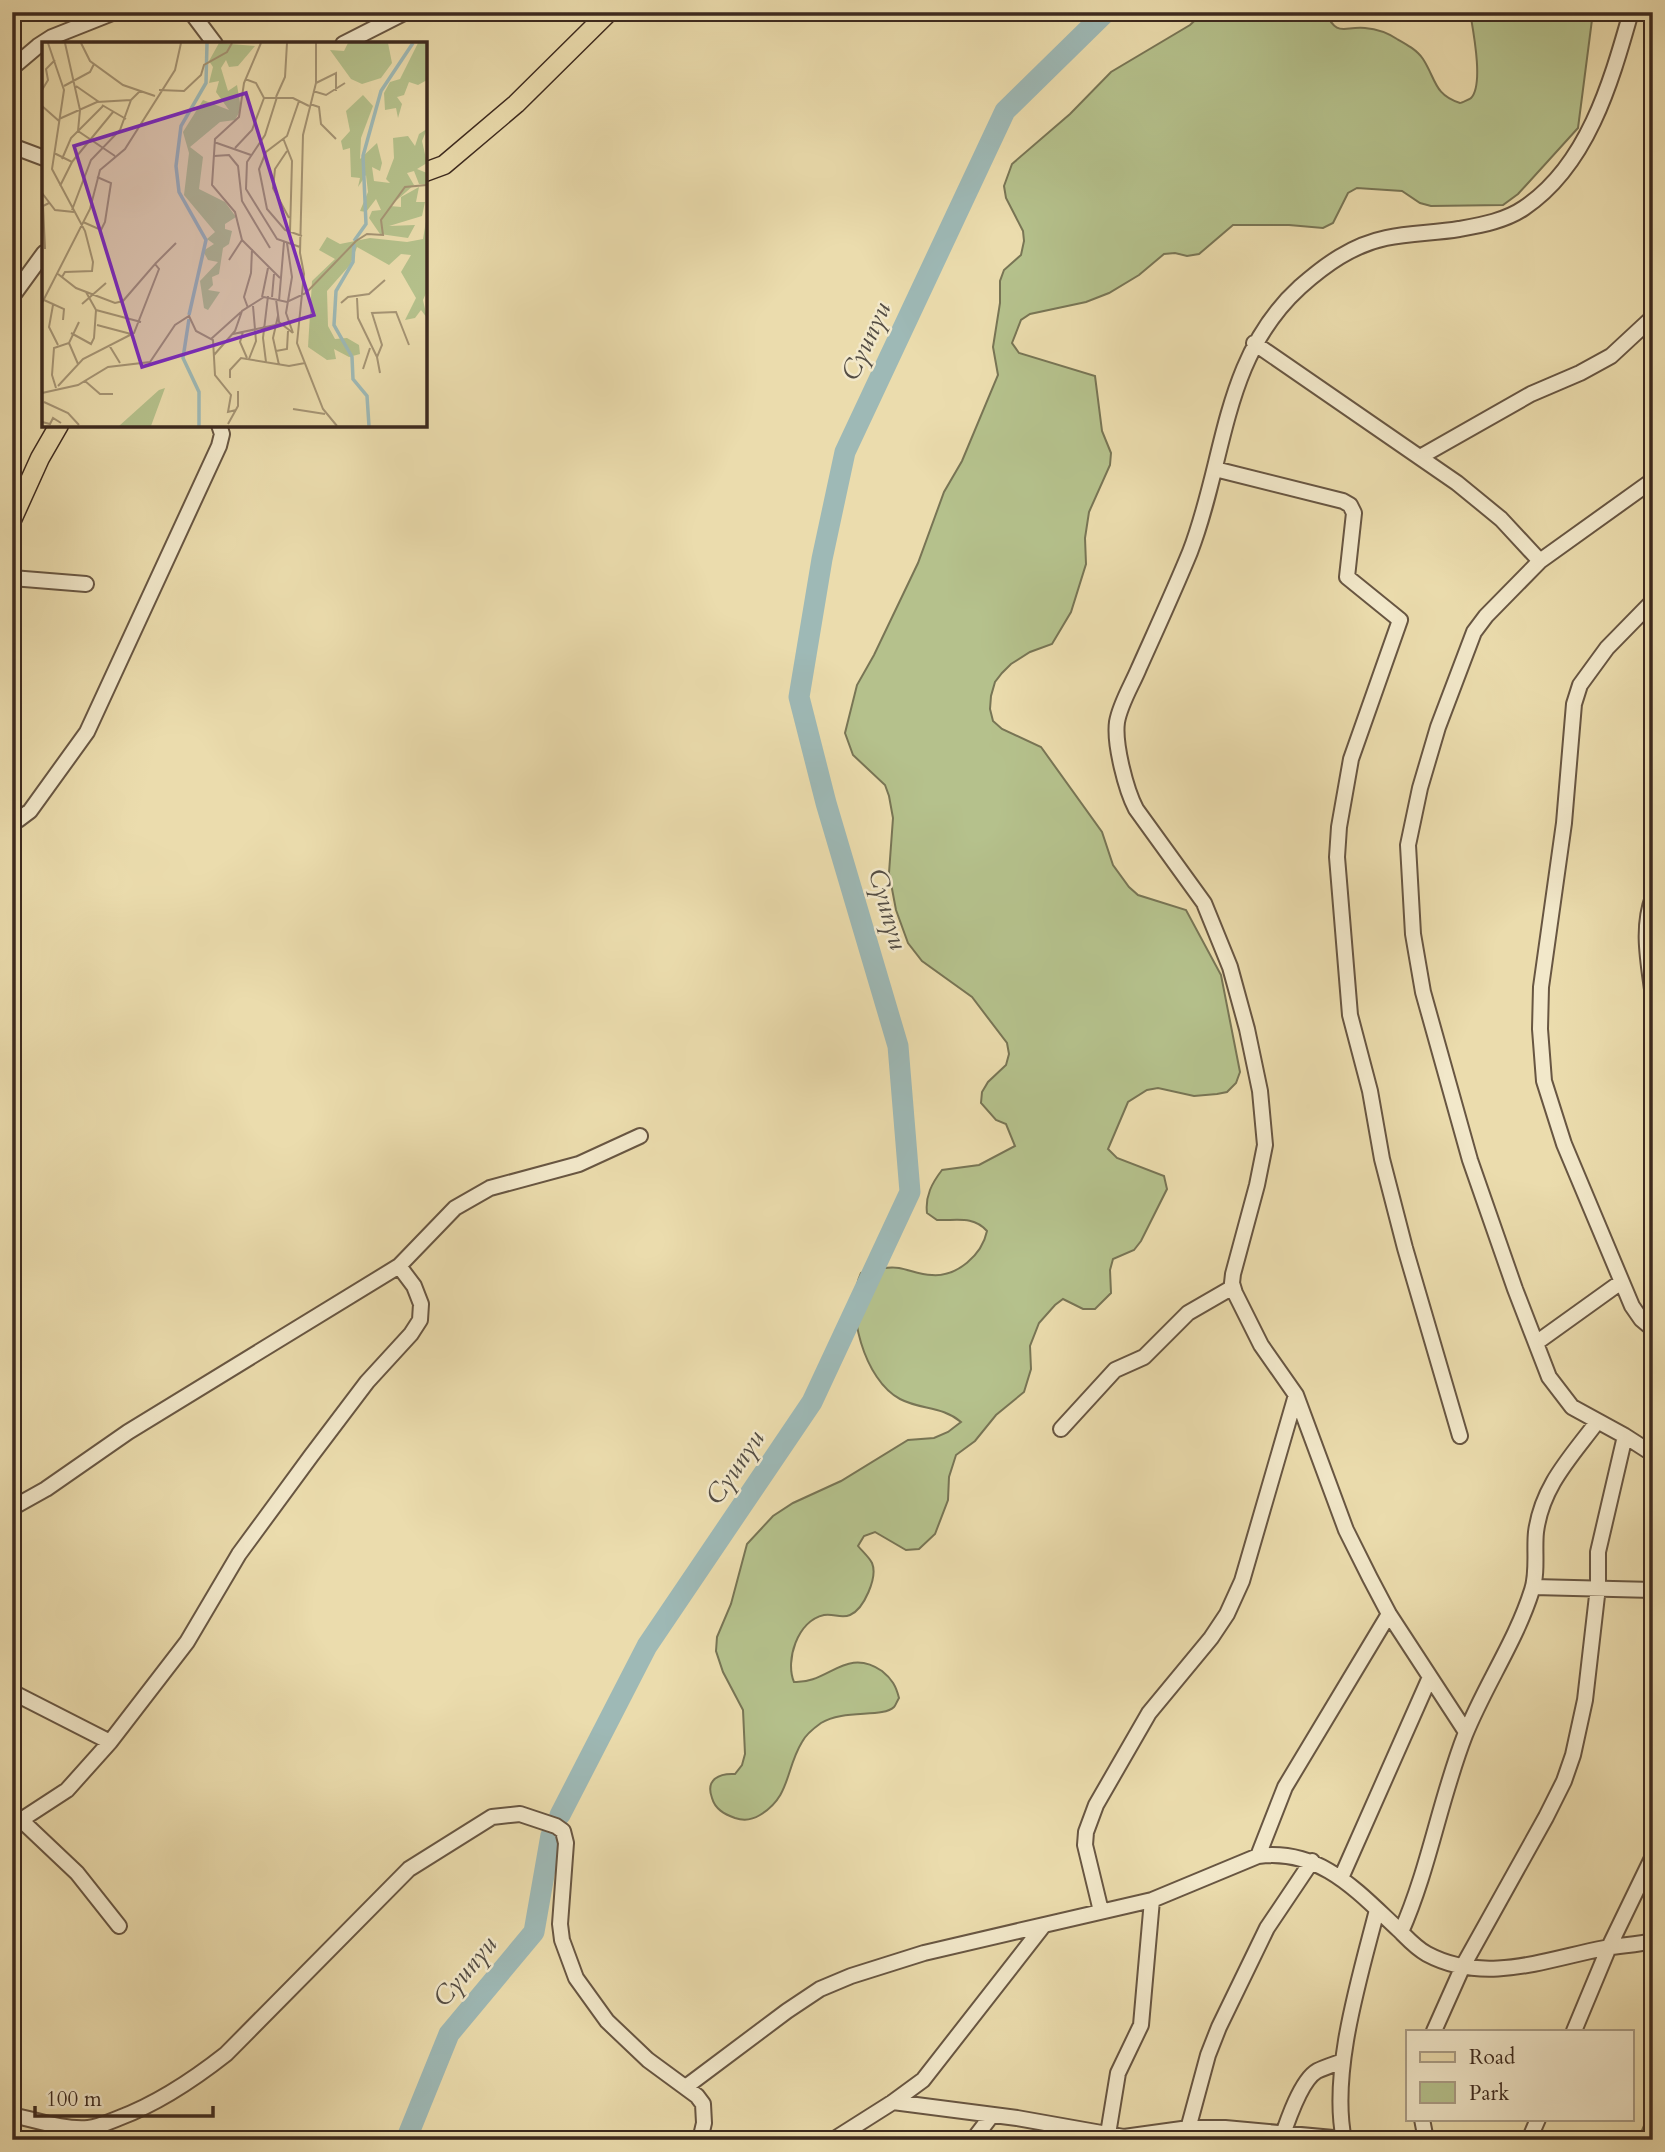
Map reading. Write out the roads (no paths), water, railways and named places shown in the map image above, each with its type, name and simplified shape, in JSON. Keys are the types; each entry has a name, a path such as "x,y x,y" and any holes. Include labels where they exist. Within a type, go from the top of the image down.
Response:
{"main road":[{"path":"427,171 444,165 516,104 609,12"},
{"path":"12,520 40,458 59,427"}],"street":[{"path":"44,42 115,12"},
{"path":"191,12 214,42"},
{"path":"347,42 406,12"},
{"path":"1466,1732 1389,1614 1346,1530 1296,1395 1261,1345 1233,1287 1233,1274 1265,1145 1260,1091 1248,1029 1230,967 1204,903 1136,809 1129,794 1117,724 1191,549 1238,377 1266,323 1299,288 1344,253 1362,244 1496,221 1524,208 1545,191 1562,172 1587,133 1612,78 1631,12"},
{"path":"12,68 42,43"},
{"path":"12,146 42,157"},
{"path":"12,297 42,256"},
{"path":"1420,457 1531,394 1580,373 1612,355 1653,317"},
{"path":"1254,344 1457,483 1501,519 1540,561"},
{"path":"12,821 30,811 87,732 219,446 222,434 220,427"},
{"path":"1215,469 1350,505 1354,513 1347,577 1400,620 1351,759 1348,775 1337,844 1342,945 1350,1015 1370,1091 1382,1159 1460,1436"},
{"path":"1653,480 1540,561 1486,616 1474,632 1438,727 1419,788 1408,845 1413,934 1423,992 1470,1160 1549,1377 1572,1407 1653,1454"},
{"path":"12,578 86,584"},
{"path":"1653,601 1607,648 1580,685 1574,704 1564,823 1541,987 1540,1029 1544,1081 1564,1144 1621,1282 1636,1312 1653,1329"},
{"path":"1653,897 1646,914 1653,997"},
{"path":"12,1508 46,1489 128,1432 399,1266 455,1208 490,1188 579,1164 640,1136"},
{"path":"119,1926 77,1873 17,1821 67,1790 110,1742 187,1642 239,1554 311,1456 367,1382 411,1334 419,1320 421,1304 414,1286 399,1266"},
{"path":"1536,1343 1621,1282"},
{"path":"1061,1429 1115,1370 1144,1357 1188,1313 1233,1287"},
{"path":"1101,1911 1085,1845 1086,1832 1096,1805 1149,1713 1211,1638 1227,1614 1242,1581 1296,1395"},
{"path":"1401,1932 1466,1732 1509,1648 1534,1587 1536,1531 1546,1491 1597,1422"},
{"path":"1434,2030 1463,1966 1546,1817 1568,1768 1581,1721 1598,1587 1598,1552 1625,1436"},
{"path":"1534,1587 1653,1590"},
{"path":"1258,1856 1285,1787 1389,1614"},
{"path":"1340,1878 1430,1677"},
{"path":"12,1692 110,1742"},
{"path":"12,2115 67,2127 95,2127 131,2113 193,2080 226,2054 409,1869 492,1816 520,1814 563,1831 566,1843 560,1924 562,1940 576,1978 607,2021 648,2060 687,2086 703,2104 704,2123 700,2140"},
{"path":"687,2086 787,2011 820,1989 851,1976 924,1953 1152,1900 1258,1856 1294,1855 1312,1861 1340,1878 1412,1944 1429,1955 1463,1966 1519,1968 1609,1947 1653,1941"},
{"path":"1574,2030 1609,1947 1653,1856"},
{"path":"1187,2134 1208,2055 1219,2027 1267,1928 1312,1861"},
{"path":"1108,2138 1118,2073 1141,2025 1152,1900"},
{"path":"893,2102 992,2115 1108,2138 1187,2134 1225,2128 1282,2137 1344,2140 1340,2117 1343,2061 1356,1993 1377,1910"},
{"path":"833,2140 923,2080 1044,1925"},
{"path":"1282,2137 1309,2079 1315,2072 1343,2061"},
{"path":"973,2140 992,2115"},
{"path":"1422,2120 1426,2140"},
{"path":"1529,2140 1538,2120"},
{"path":"95,2127 103,2140"}],"waterway":[{"name":"Cyunyu","path":"560,1815 647,1646 812,1402 910,1192 898,1046 826,803 799,697 822,559 845,452 1005,111 1106,12"},
{"name":"Cyunyu","path":"406,2140 449,2034 534,1932 551,1835"}]}
